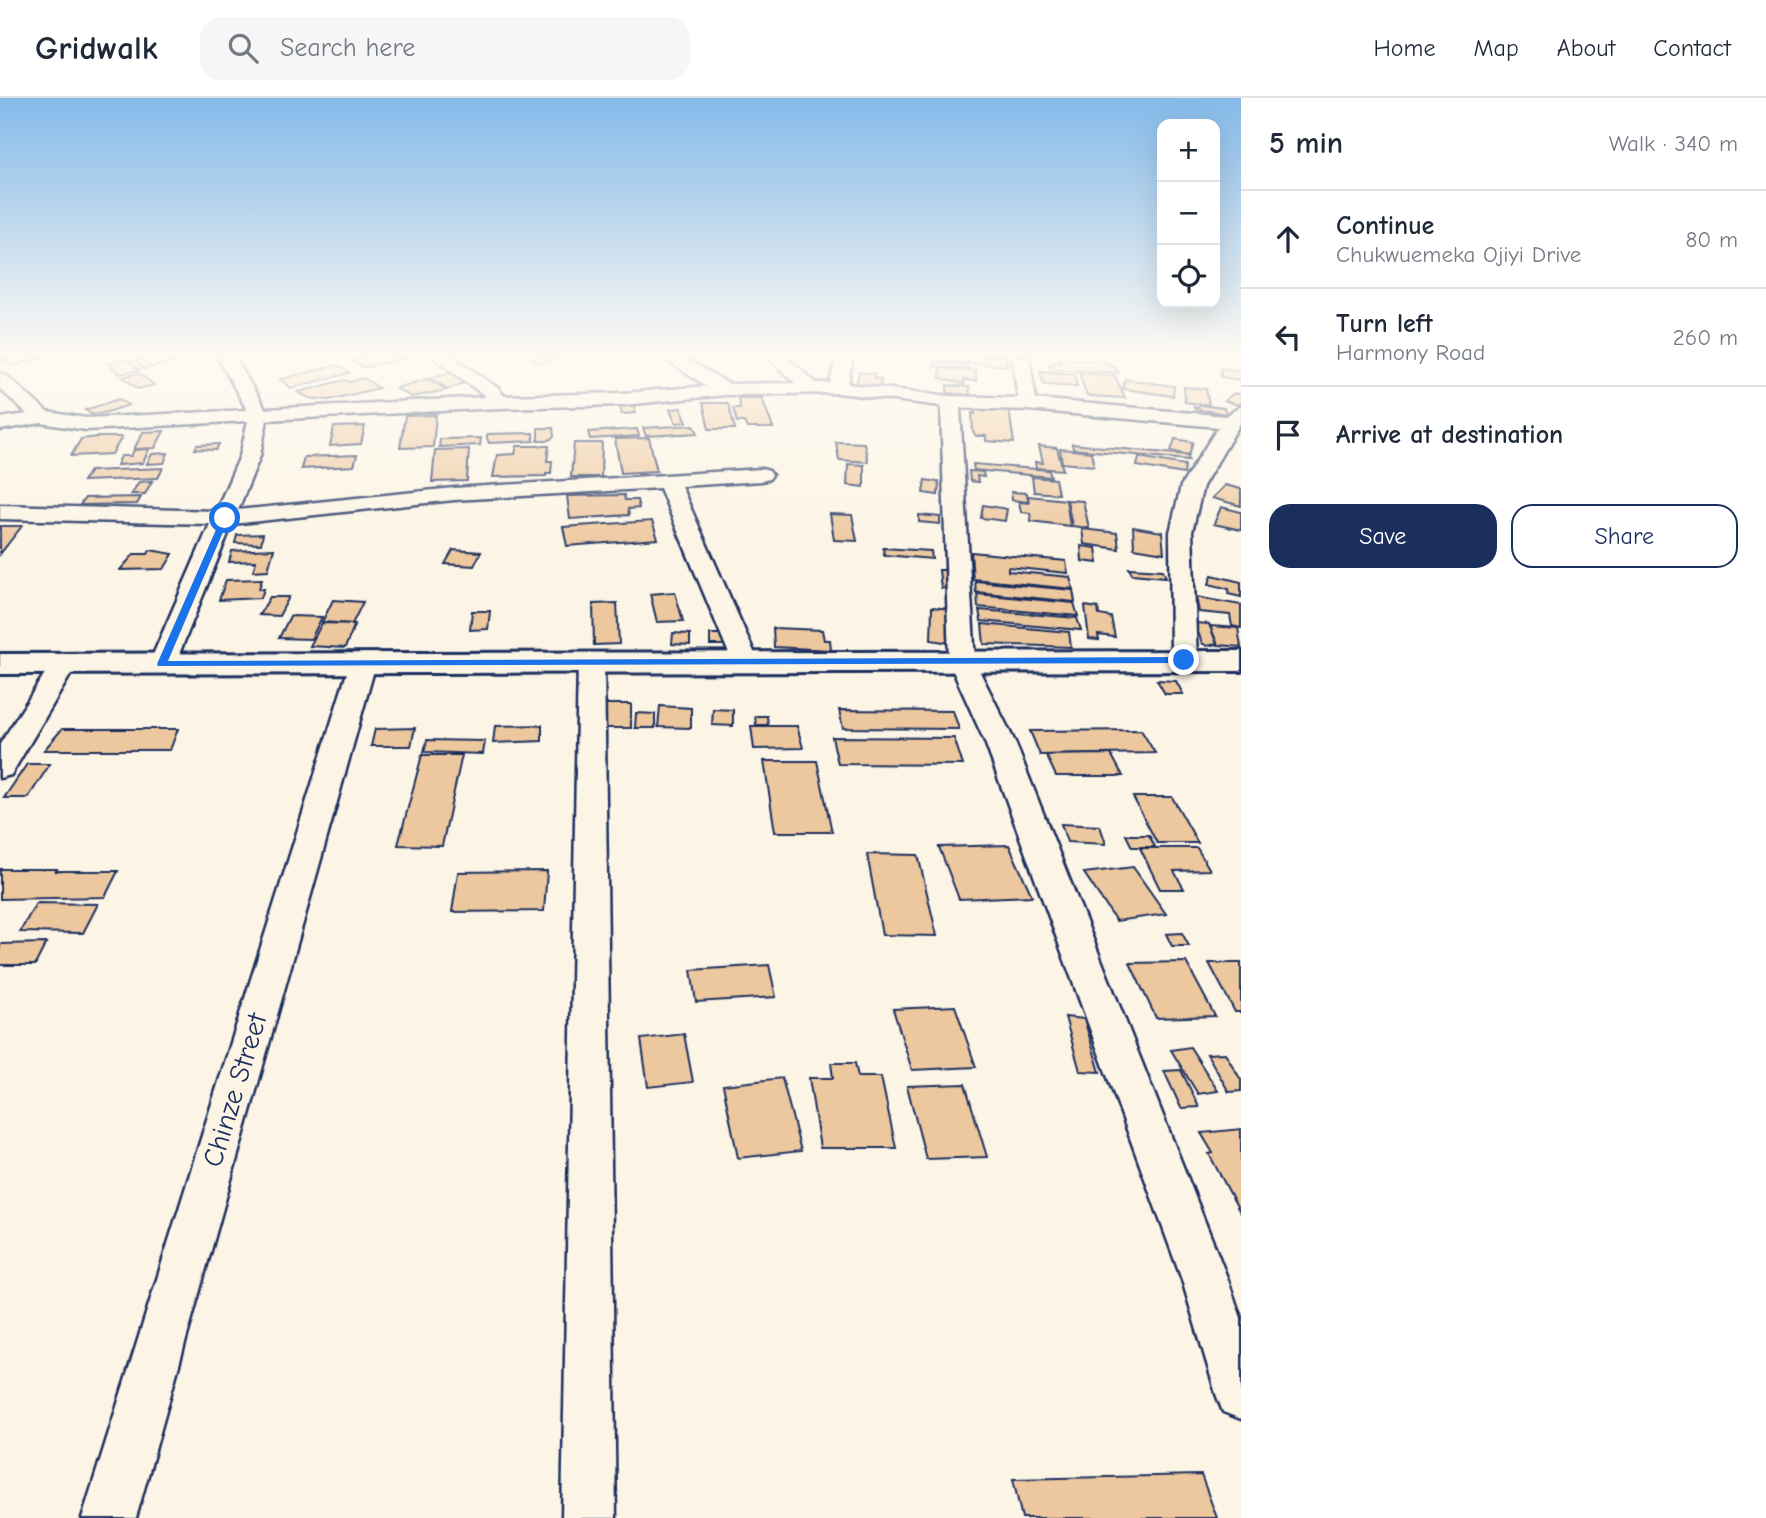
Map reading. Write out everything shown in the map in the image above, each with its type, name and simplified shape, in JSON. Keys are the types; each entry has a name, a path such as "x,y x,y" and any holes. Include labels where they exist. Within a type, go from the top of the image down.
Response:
{"main road":[{"path":"0,664 591,660 1241,661"}],"street":[{"path":"75,422 119,422"},
{"path":"162,664 250,456 257,422"},
{"path":"951,422 962,662 1000,742 1205,1280 1241,1394"},
{"path":"1184,660 1181,532 1192,486 1233,422"},
{"path":"0,512 225,518 454,494 762,475"},
{"path":"669,482 745,661"},
{"path":"589,1518 591,660"},
{"path":"0,768 65,662"},
{"name":"Chinze Street","path":"109,1518 363,663"}],"building":[{"path":"404,422 435,422 433,447 400,448"},
{"path":"707,422 733,422 735,429 709,429"},
{"path":"744,422 771,422 773,428 747,428"},
{"path":"972,422 1011,422 1014,443 986,441 986,436 976,436"},
{"path":"694,425 698,433 646,436 643,428"},
{"path":"365,426 361,444 330,446 334,427"},
{"path":"538,428 553,428 554,437 547,441 538,441"},
{"path":"637,429 639,436 590,439 588,432"},
{"path":"164,431 155,448 134,449 143,432"},
{"path":"533,433 534,441 489,443 487,438 487,434"},
{"path":"122,437 112,454 71,456 81,439"},
{"path":"481,438 480,445 439,447 440,439"},
{"path":"649,438 657,471 621,473 615,439"},
{"path":"1175,439 1193,442 1189,455 1171,451"},
{"path":"836,442 864,443 868,462 839,460"},
{"path":"574,443 602,443 601,477 571,477"},
{"path":"219,444 216,450 195,449 197,445"},
{"path":"1072,444 1187,455 1189,460 1073,449"},
{"path":"517,446 549,446 547,461 552,461 551,473 546,473 546,476 493,477 497,455 515,454"},
{"path":"1039,446 1057,448 1063,470 1036,468 1035,462 1043,463"},
{"path":"149,449 143,463 117,465 121,456 131,456 134,450"},
{"path":"469,449 467,481 432,482 435,450"},
{"path":"1060,449 1091,452 1094,466 1062,463"},
{"path":"168,453 164,463 147,464 152,454"},
{"path":"357,455 354,466 301,469 304,457"},
{"path":"1139,457 1185,465 1184,474 1137,466"},
{"path":"848,464 864,465 864,487 847,485"},
{"path":"973,464 1049,470 1051,477 974,470"},
{"path":"163,468 158,478 83,481 90,471"},
{"path":"969,471 983,472 984,477 977,476 978,482 970,481"},
{"path":"1032,477 1055,479 1058,494 1034,492"},
{"path":"925,480 939,482 938,495 923,493"},
{"path":"152,481 145,494 131,494 139,482"},
{"path":"1225,485 1241,489 1241,506 1212,498"},
{"path":"1011,492 1027,493 1028,502 1012,500"},
{"path":"624,495 625,500 637,500 639,508 628,509 629,515 570,519 567,496"},
{"path":"1028,496 1066,500 1070,526 1031,521 1030,513 1021,512 1019,502 1029,503"},
{"path":"141,497 137,504 80,505 85,498"},
{"path":"1067,500 1083,501 1089,528 1072,526"},
{"path":"983,505 1007,509 1005,521 981,518"},
{"path":"1221,507 1241,512 1241,530 1214,524"},
{"path":"830,514 852,515 857,541 834,540"},
{"path":"919,515 940,517 940,524 919,522"},
{"path":"652,521 658,539 567,546 563,527"},
{"path":"0,526 22,526 0,554"},
{"path":"1133,527 1162,532 1164,553 1134,548"},
{"path":"1082,529 1117,533 1119,549 1084,544"},
{"path":"263,534 261,544 235,543 237,535"},
{"path":"1081,546 1096,548 1098,563 1082,561"},
{"path":"883,548 931,551 932,559 884,555"},
{"path":"274,549 268,570 253,571 256,561 229,562 232,551"},
{"path":"150,550 173,554 164,569 120,570 134,554 148,554"},
{"path":"453,550 481,552 474,566 445,564"},
{"path":"971,552 1066,561 1068,573 1008,567 1008,571 1070,577 1073,589 973,579"},
{"path":"1129,568 1163,570 1166,577 1132,574"},
{"path":"939,570 950,570 952,589 941,588"},
{"path":"1212,575 1241,582 1241,597 1228,594 1229,589 1209,584"},
{"path":"262,579 259,589 264,589 261,598 219,600 226,580"},
{"path":"975,581 1073,590 1075,602 976,592"},
{"path":"675,592 683,621 657,622 650,594"},
{"path":"977,594 1074,603 1078,616 978,607"},
{"path":"270,597 289,597 279,616 259,615"},
{"path":"1196,597 1241,605 1241,628 1232,626 1230,615 1199,612"},
{"path":"333,600 363,602 352,624 322,622"},
{"path":"617,603 619,644 594,645 593,604"},
{"path":"1085,606 1098,608 1099,615 1111,617 1115,637 1098,635 1099,640 1089,639"},
{"path":"932,607 950,609 950,643 931,640"},
{"path":"979,610 1077,618 1081,630 981,621"},
{"path":"472,611 490,611 488,629 470,630"},
{"path":"290,616 322,617 311,639 279,638"},
{"path":"322,623 355,624 345,648 310,646"},
{"path":"1195,623 1209,624 1217,644 1207,646 1202,643"},
{"path":"982,624 1069,632 1071,647 984,644"},
{"path":"1210,626 1238,628 1241,647 1218,645"},
{"path":"773,628 822,630 824,640 830,640 831,650 774,647"},
{"path":"673,633 690,634 690,645 672,644"},
{"path":"710,634 724,634 724,645 710,645"},
{"path":"1157,680 1176,681 1183,694 1165,694"},
{"path":"605,704 631,704 631,728 604,728"},
{"path":"660,706 691,708 691,728 658,727"},
{"path":"713,709 733,710 733,726 712,725"},
{"path":"839,710 953,711 959,729 843,728"},
{"path":"636,713 655,714 655,728 635,728"},
{"path":"755,716 767,716 768,725 756,725"},
{"path":"542,725 542,741 493,743 495,726"},
{"path":"751,726 797,726 803,748 754,749"},
{"path":"415,728 411,746 371,746 375,729"},
{"path":"62,729 178,729 170,750 44,750"},
{"path":"1141,730 1155,753 1040,755 1030,731"},
{"path":"832,737 954,738 963,765 838,764"},
{"path":"427,740 485,741 483,754 424,752"},
{"path":"1111,754 1123,776 1056,776 1046,755"},
{"path":"422,755 462,755 442,846 398,845"},
{"path":"764,761 817,761 832,832 775,832"},
{"path":"27,764 50,764 28,798 4,798"},
{"path":"1133,797 1172,797 1198,843 1157,843"},
{"path":"1061,824 1100,826 1106,844 1067,842"},
{"path":"1126,835 1149,835 1155,847 1132,847"},
{"path":"1009,845 1032,896 959,899 939,847"},
{"path":"1140,848 1197,848 1210,870 1174,871 1184,889 1160,889"},
{"path":"867,854 918,855 937,936 882,935"},
{"path":"1133,867 1166,914 1116,921 1084,873"},
{"path":"0,869 118,871 105,897 0,899"},
{"path":"547,871 544,911 452,912 458,872"},
{"path":"36,903 98,904 83,933 20,932"},
{"path":"1182,933 1189,946 1172,946 1166,934"},
{"path":"46,943 35,965 0,965 0,944"},
{"path":"1186,962 1215,1016 1156,1018 1130,963"},
{"path":"1209,963 1241,963 1241,1012 1235,1012"},
{"path":"769,965 776,997 696,1002 691,970"},
{"path":"955,1006 976,1067 912,1070 893,1009"},
{"path":"1065,1017 1084,1019 1100,1072 1080,1071"},
{"path":"684,1034 693,1082 648,1087 641,1039"},
{"path":"1190,1047 1218,1091 1198,1094 1171,1050"},
{"path":"1225,1053 1241,1080 1241,1091 1229,1092 1207,1054"},
{"path":"831,1063 855,1063 858,1077 881,1077 896,1148 820,1148 809,1078 833,1078"},
{"path":"1181,1070 1199,1107 1181,1108 1164,1071"},
{"path":"782,1078 801,1151 738,1158 723,1085"},
{"path":"965,1084 987,1157 926,1159 907,1086"},
{"path":"1241,1129 1241,1214 1209,1154 1213,1153 1201,1133"},
{"path":"1201,1475 1217,1518 1022,1518 1013,1479"}],"route":[{"path":"225,518 162,664 591,660 1184,660"}]}
